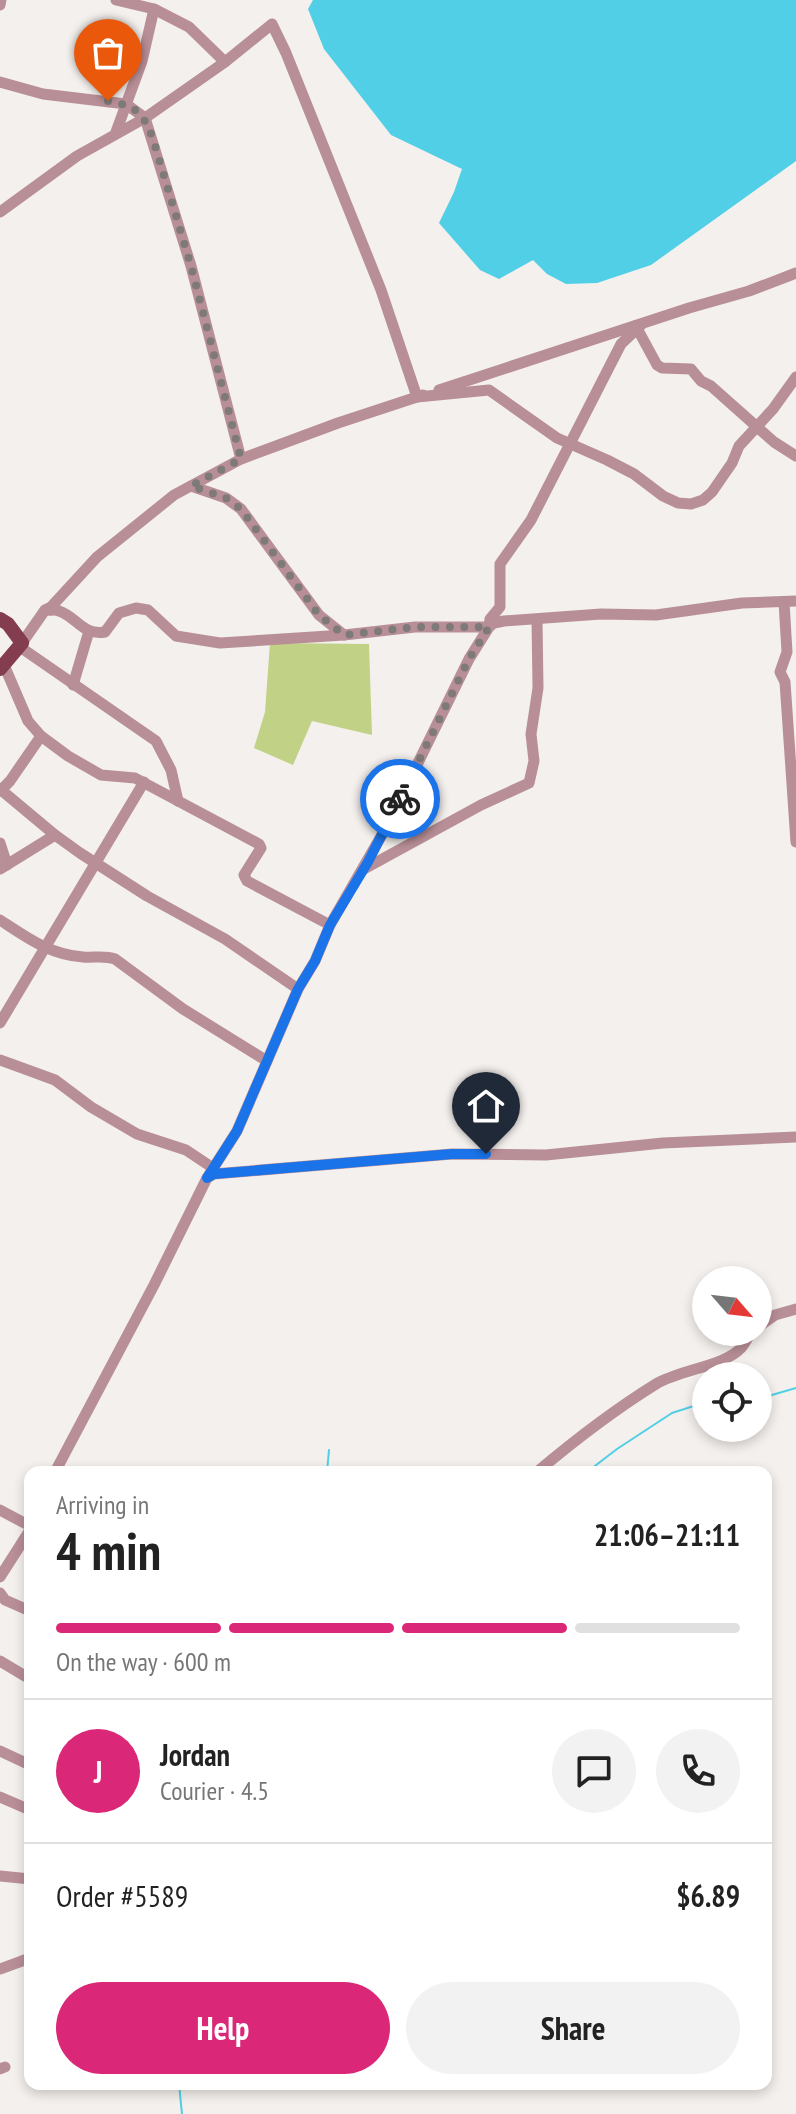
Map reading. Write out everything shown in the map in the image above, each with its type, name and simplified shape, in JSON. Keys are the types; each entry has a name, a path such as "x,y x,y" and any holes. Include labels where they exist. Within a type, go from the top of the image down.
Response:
{"main road":[{"path":"0,619 8,624 21,645 2,667"},
{"path":"0,648 2,667"}],"street":[{"path":"116,0 154,9 196,31 225,62"},
{"path":"116,132 142,61 154,9"},
{"path":"0,212 77,156 145,118 225,62 269,24 275,26 381,290 417,397"},
{"path":"0,82 43,94 80,96 126,104 145,118 191,266 241,459"},
{"path":"178,801 171,770 156,741 73,685 21,645 45,610 115,540 163,501 241,459 417,397 637,328 796,273"},
{"path":"637,328 657,365 691,369 701,381 796,456"},
{"path":"489,627 490,619 501,605 498,595 500,564 531,520 622,341 637,328"},
{"path":"417,397 489,390 557,438 634,474 663,496 678,503 691,504 703,500 712,492 732,463 739,446 796,377"},
{"path":"191,486 226,498 241,509 319,615 344,635"},
{"path":"58,1466 210,1173 237,1131 298,989 315,961 330,925 364,869 469,659 489,627 494,623 601,614 656,615 742,603 790,601 787,652 780,672 785,682 796,842"},
{"path":"45,610 60,611 89,631 105,632 119,613 136,608 155,614 180,638 220,643 407,628 489,627"},
{"path":"364,869 481,805 529,783 534,761 531,734 538,688 537,620"},
{"path":"73,685 89,631"},
{"path":"2,667 28,721 41,736 101,775 125,775 144,782 259,844 261,848 244,875 247,881 330,925"},
{"path":"41,736 10,781 0,790 55,835 147,896 225,939 298,989"},
{"path":"0,1023 144,782"},
{"path":"0,843 3,867 55,835"},
{"path":"0,920 45,949 83,957 108,956 115,959 183,1009 267,1061"},
{"path":"0,1060 55,1080 91,1107 137,1134 186,1150 214,1174 452,1154 546,1155 663,1143 796,1137"},
{"path":"772,1317 796,1309"},
{"path":"544,1466 586,1431 658,1382 721,1360 743,1346"},
{"path":"0,1510 24,1527"},
{"path":"0,1577 24,1540"},
{"path":"0,1593 5,1600 24,1608"},
{"path":"0,1661 24,1675"},
{"path":"0,1751 24,1762"},
{"path":"0,1797 24,1807"},
{"path":"0,1876 24,1878"},
{"path":"0,1969 24,1960"}],"green space":[{"path":"270,643 369,644 372,735 312,721 293,765 254,748 265,712"}],"water":[{"path":"313,0 796,0 796,161 651,265 597,283 566,284 547,274 533,260 499,279 480,270 439,223 462,169 391,135 324,49 308,9"}],"waterway":[{"path":"772,1395 796,1388"},
{"path":"595,1466 672,1413 692,1407"},
{"path":"328,1466 329,1450"},
{"path":"180,2090 182,2114"}],"way so far":[{"path":"108,101 130,105 145,118 153,139 191,266 241,459 191,486 226,498 241,509 319,615 344,635 415,627 489,627 448,699 400,799"}],"route":[{"path":"400,799 298,989 237,1131 207,1178 214,1174 452,1154 486,1154"}]}
